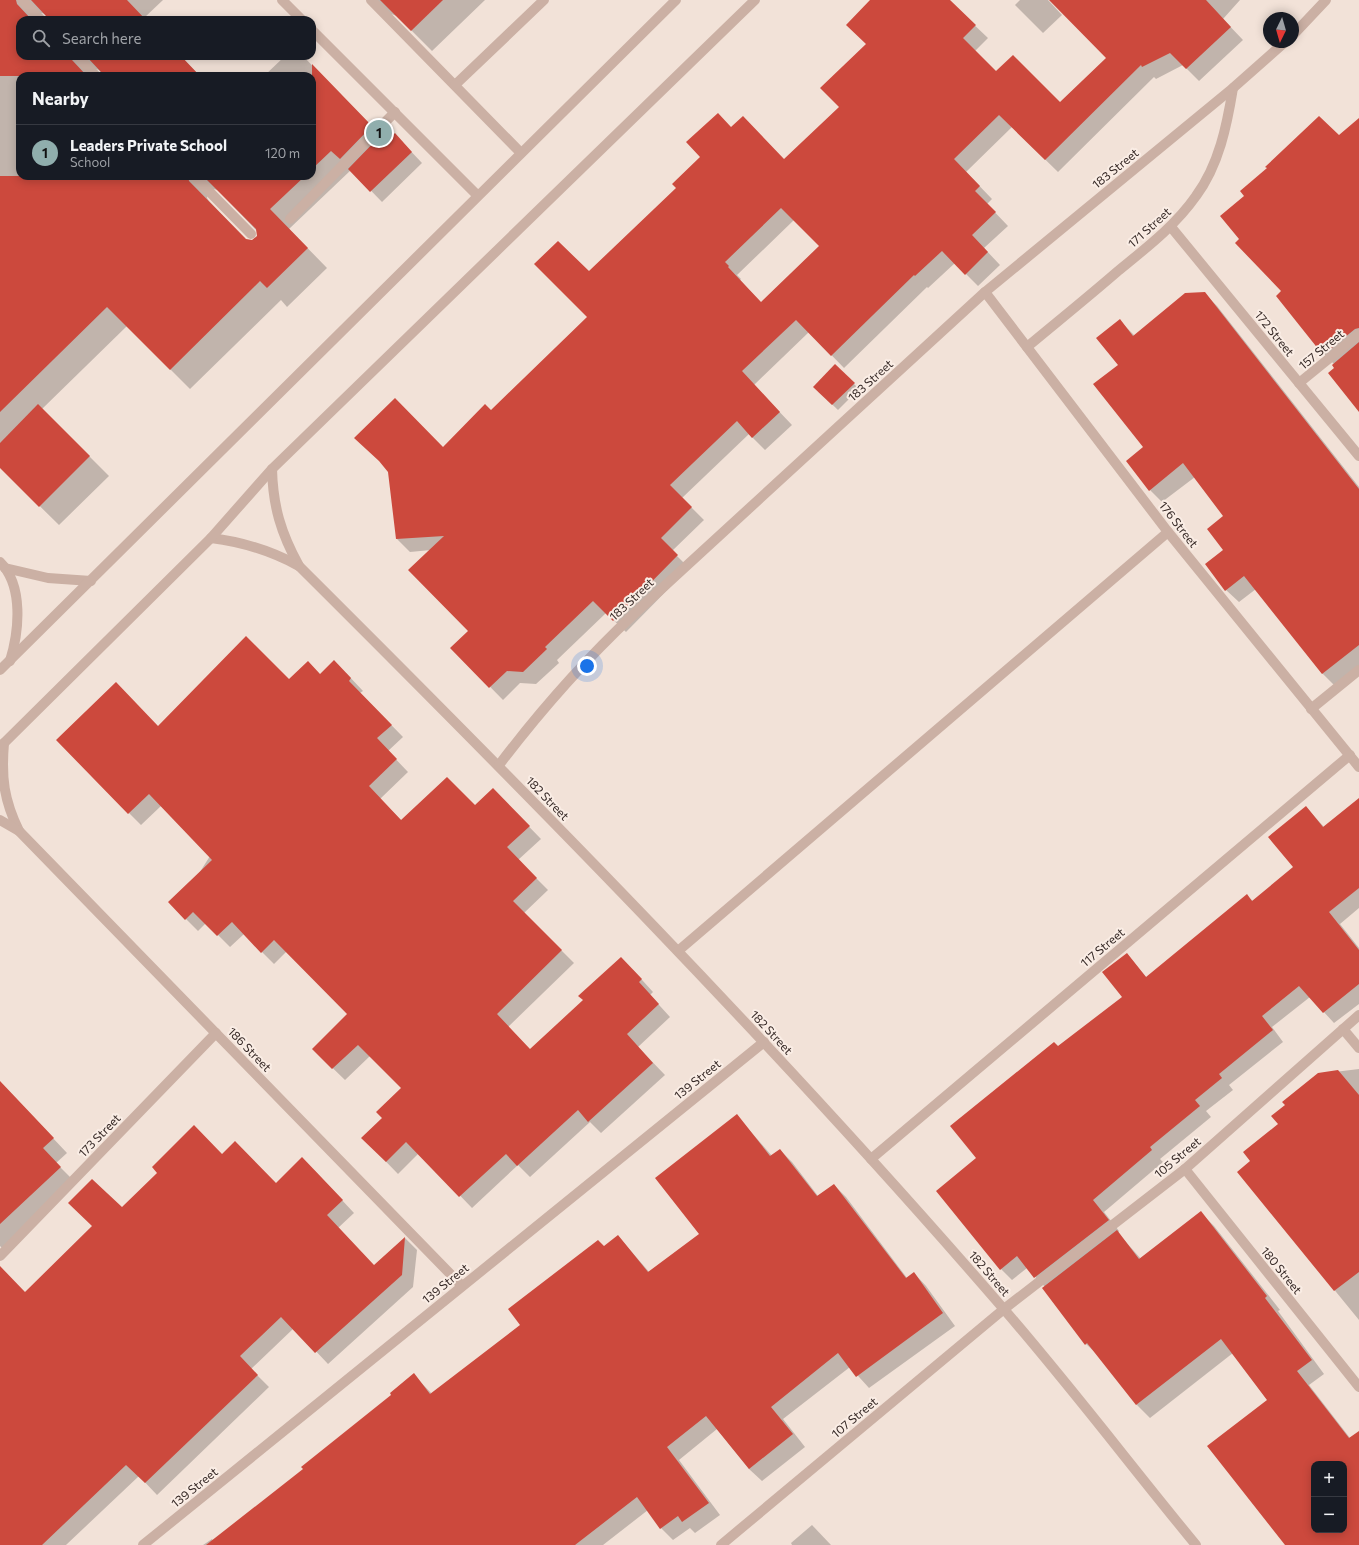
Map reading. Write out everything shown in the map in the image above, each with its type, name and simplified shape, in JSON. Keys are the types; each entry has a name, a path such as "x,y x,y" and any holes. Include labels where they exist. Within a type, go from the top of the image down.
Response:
{"street":[{"path":"22,0 37,16"},
{"path":"282,0 298,16"},
{"path":"372,0 521,153"},
{"path":"455,85 544,0"},
{"path":"0,670 477,195 676,0"},
{"path":"2,745 210,538 272,469 755,0"},
{"path":"1299,29 1326,0"},
{"path":"316,34 477,195"},
{"name":"183 Street","path":"499,766 543,709 596,650 985,292 1233,88 1278,48"},
{"path":"81,60 92,72"},
{"name":"171 Street","path":"1027,347 1171,227 1197,195 1211,170 1222,144 1229,116 1233,88"},
{"path":"290,219 395,112"},
{"path":"198,180 251,234"},
{"name":"172 Street","path":"1171,227 1359,456"},
{"name":"176 Street","path":"985,292 1168,532 1359,766"},
{"name":"157 Street","path":"1300,383 1359,334"},
{"name":"182 Street","path":"272,469 273,495 278,520 286,543 298,566"},
{"path":"678,951 1168,532"},
{"name":"182 Street","path":"210,538 256,546 278,554 298,566 499,766 678,951 871,1159 1004,1309 1196,1545"},
{"path":"3,565 48,578 91,581"},
{"path":"3,565 13,586 18,617 16,642 10,661"},
{"path":"1311,709 1359,670"},
{"name":"186 Street","path":"2,745 4,790 9,811 19,831"},
{"name":"117 Street","path":"871,1159 1350,756"},
{"name":"186 Street","path":"0,820 19,831 462,1286"},
{"name":"105 Street","path":"1004,1309 1185,1169 1359,1015"},
{"path":"1343,1029 1359,1048"},
{"name":"173 Street","path":"0,1256 216,1033"},
{"name":"139 Street","path":"143,1545 764,1042"},
{"name":"180 Street","path":"1185,1169 1359,1387"},
{"name":"107 Street","path":"721,1545 1004,1309"}],"building":[{"path":"0,0 16,0 17,4 28,16 16,16 16,60 72,60 83,72 16,72 16,76 0,76"},
{"path":"31,0 127,0 142,16 46,16"},
{"path":"380,0 443,0 411,31"},
{"path":"870,0 950,0 976,25 963,38 996,71 1013,55 1060,102 1106,58 1049,0 1206,0 1231,27 1186,69 1170,53 1142,67 1141,65 1045,160 999,115 954,159 980,186 975,191 996,212 972,235 988,252 965,275 942,251 915,276 914,275 831,356 796,320 742,371 780,412 752,438 737,421 670,485 692,507 661,538 678,555 613,621 593,601 545,647 547,649 523,672 507,671 489,688 450,648 468,631 408,570 444,536 396,539 388,472 379,461 354,438 395,398 443,447 485,404 491,410 587,317 534,264 558,241 589,271 676,188 672,184 700,157 686,142 718,113 731,127 743,116 784,159 839,107 820,88 866,44 846,25","holes":["781,208 819,246 761,302 725,262"]},
{"path":"90,60 185,60 196,72 101,72"},
{"path":"312,64 372,126 340,159 331,151 316,165 316,72 312,72"},
{"path":"1319,116 1339,135 1359,118 1359,328 1355,329 1323,355 1276,296 1281,291 1235,243 1239,239 1220,216 1244,196 1240,191 1267,168 1265,167"},
{"path":"395,133 412,152 370,192 348,169 381,135 387,141"},
{"path":"0,176 16,176 16,180 189,180 246,239 252,240 257,236 256,229 207,180 301,180 270,209 308,248 267,288 260,281 170,370 107,307 0,412"},
{"path":"1205,292 1359,489 1359,645 1322,674 1244,576 1225,591 1205,564 1223,550 1207,529 1223,516 1183,463 1149,491 1126,461 1143,447 1093,384 1118,365 1096,338 1120,319 1133,336 1185,293"},
{"path":"1359,342 1359,412 1328,373 1334,368 1332,365"},
{"path":"835,364 855,383 832,405 813,387"},
{"path":"38,404 90,456 39,507 0,468 0,443"},
{"path":"246,636 289,679 308,661 320,674 334,660 351,678 349,681 392,725 377,738 397,759 369,786 401,820 447,777 475,805 493,788 530,826 507,847 537,878 513,901 562,950 497,1014 530,1049 583,1000 578,996 621,957 642,979 639,982 659,1004 627,1034 653,1063 588,1122 578,1110 517,1166 506,1154 459,1197 406,1142 386,1162 361,1138 382,1118 376,1112 401,1088 358,1045 332,1069 312,1049 347,1014 274,940 261,953 232,922 217,936 193,912 185,920 168,902 212,860 149,794 128,814 56,740 116,682 158,726"},
{"path":"1359,798 1359,888 1329,912 1359,950 1359,984 1323,1013 1299,986 1262,1016 1273,1030 1219,1074 1222,1078 1195,1100 1200,1106 1150,1147 1152,1150 1093,1200 1109,1220 1034,1278 1017,1256 1000,1270 936,1191 976,1158 950,1126 1054,1042 1058,1046 1122,997 1102,972 1127,953 1146,977 1247,894 1252,901 1293,867 1268,837 1306,806 1323,827"},
{"path":"1338,1070 1359,1095 1359,1272 1334,1291 1237,1172 1250,1161 1243,1152 1278,1124 1271,1116 1285,1105 1282,1102 1318,1073"},
{"path":"0,1081 54,1138 43,1148 61,1167 0,1224"},
{"path":"737,1114 770,1156 780,1149 817,1196 834,1184 906,1278 914,1272 943,1313 856,1377 838,1353 771,1407 793,1434 749,1469 706,1416 667,1447 709,1503 682,1522 678,1516 660,1529 637,1497 575,1545 206,1545 303,1469 301,1467 391,1395 390,1393 414,1373 430,1394 520,1325 508,1309 598,1240 604,1246 618,1235 648,1272 699,1234 655,1178"},
{"path":"194,1125 222,1154 235,1141 276,1183 302,1157 343,1200 327,1215 374,1265 405,1237 402,1275 315,1353 281,1317 240,1356 258,1375 145,1483 126,1465 42,1545 0,1545 0,1266 25,1292 92,1226 68,1203 92,1179 122,1207 157,1173 152,1167"},
{"path":"1201,1211 1267,1296 1265,1298 1312,1360 1297,1371 1349,1438 1359,1431 1359,1545 1285,1545 1207,1446 1267,1400 1221,1339 1136,1405 1087,1343 1085,1345 1042,1288 1117,1230 1139,1259"}],"place":[{"name":"Leaders Private School","path":"379,133"}]}
